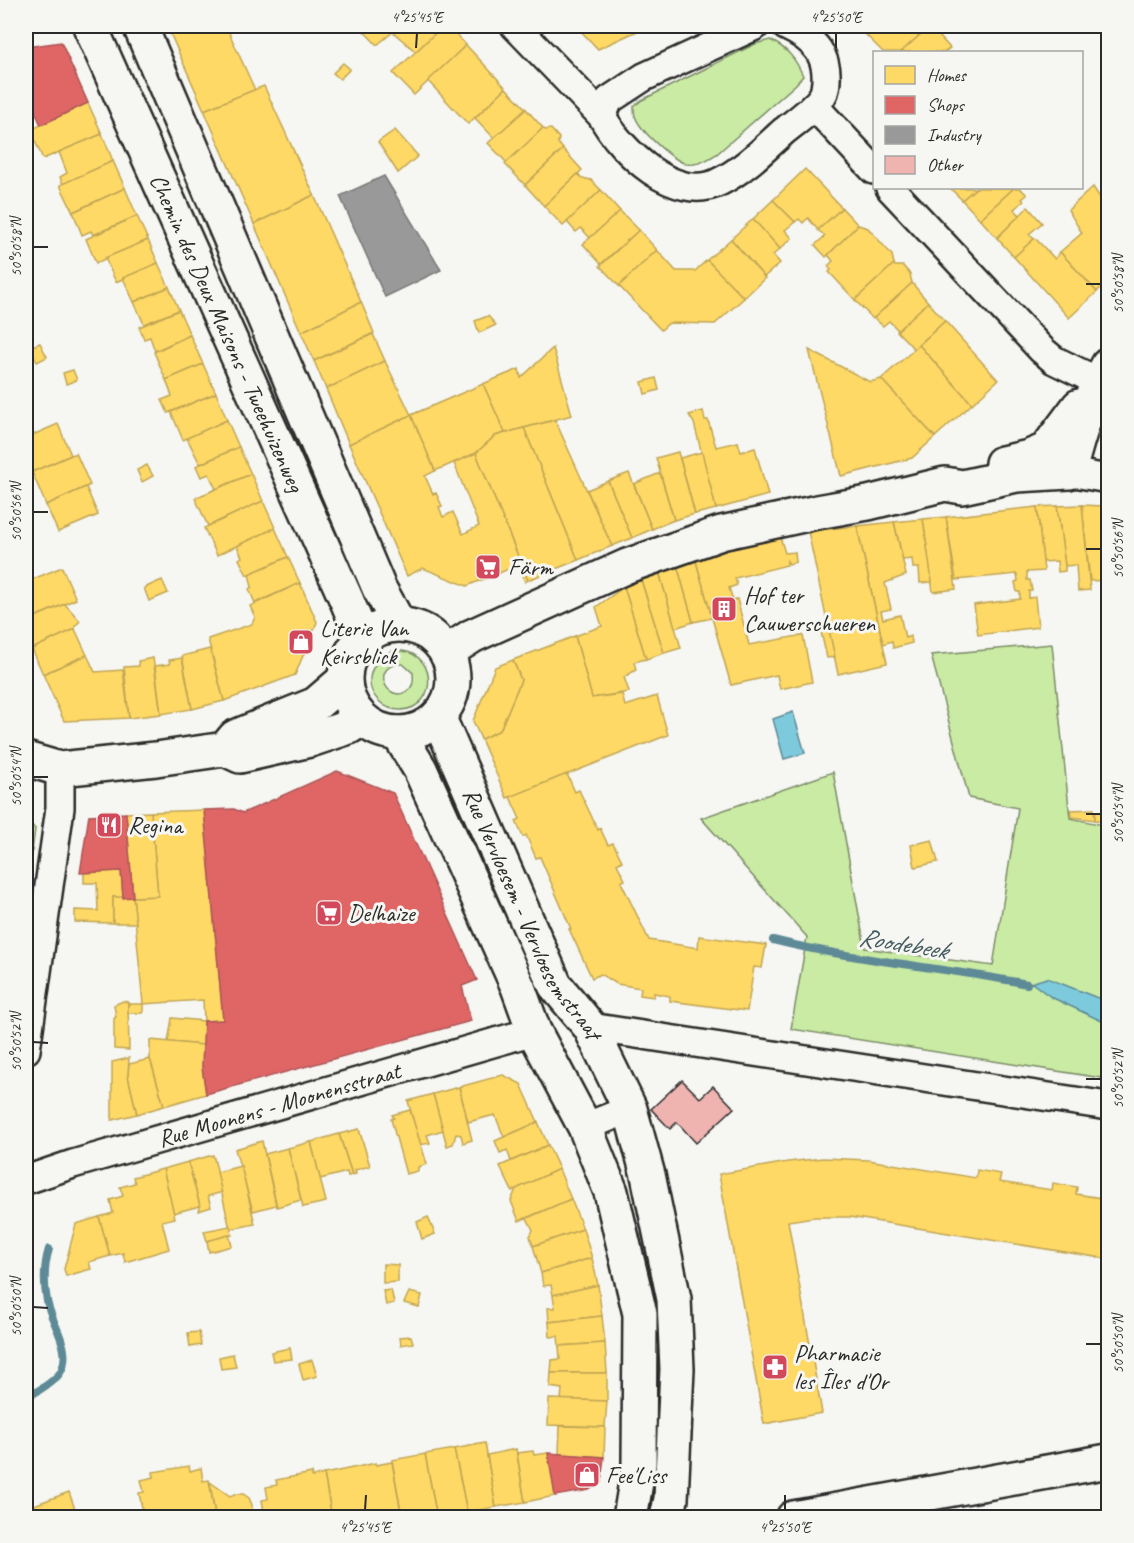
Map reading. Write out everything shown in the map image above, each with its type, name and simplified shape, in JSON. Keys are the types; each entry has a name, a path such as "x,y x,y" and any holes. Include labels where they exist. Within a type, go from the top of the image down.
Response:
{"street":[{"name":"Chemin des Deux Maisons - Tweehuizenweg","path":"90,26 347,601 361,640"},
{"name":"Chemin des Deux Maisons - Tweehuizenweg","path":"140,26 379,588 399,624"},
{"path":"515,26 602,116 609,130 642,164 669,181 693,187 718,183 743,166 814,106 825,92 826,77 821,51 805,35 786,26"},
{"path":"602,116 609,100 644,77 755,26"},
{"path":"814,106 873,169"},
{"path":"891,189 1041,350 1054,360 1104,374"},
{"path":"1069,472 1082,425 1104,374"},
{"path":"945,484 958,473 1029,458 1046,450 1104,374"},
{"path":"448,656 458,645 472,636 627,566 721,533 868,503 945,484 962,487 1017,475 1069,472 1108,479"},
{"path":"399,624 428,633 441,645 451,664 453,683 448,701 438,716 423,727 398,733 379,729 362,719 350,701 345,680 349,658 361,640 377,629 399,624"},
{"path":"225,750 235,737 316,704 345,680"},
{"name":"Rue Vervloesem - Vervloesemstraat","path":"438,716 555,985 590,1026 630,1110 648,1175 674,1299 677,1369 671,1499 668,1518"},
{"path":"26,759 60,769 225,750 240,756 310,740 349,727 362,719"},
{"name":"Rue Vervloesem - Vervloesemstraat","path":"398,733 420,769 518,987 534,1031 585,1126 611,1192 640,1314 639,1464 630,1518"},
{"path":"26,782 36,782 60,769"},
{"path":"26,1050 60,808 60,769"},
{"path":"590,1026 1108,1106"},
{"name":"Rue Moonens - Moonensstraat","path":"26,1180 534,1031"},
{"path":"585,1126 630,1110"},
{"path":"792,1518 1108,1461"}],"green space":[{"path":"770,40 790,55 803,76 715,155 695,164 687,164 673,157 657,144 638,122 634,106 642,100 755,44"},
{"path":"1052,644 1070,818 1108,826 1108,1079 791,1029 807,937 701,818 833,772 865,948 993,966 1018,808 969,798 931,655"},
{"path":"393,651 408,652 418,658 425,667 428,689 423,699 414,707 401,710 392,709 382,704 374,695 371,688 371,673 374,666 385,655","holes":["403,664 413,673 411,687 399,694 393,693 384,682 386,670 393,665"]},
{"path":"26,818 35,829 26,897"}],"water":[{"path":"793,712 805,753 784,759 773,719"},
{"path":"1047,978 1108,1002 1108,1024 1051,997 1032,983 1027,984"}],"building: Homes":[{"path":"167,26 226,26 255,90 204,110"},
{"path":"359,26 400,26 377,45"},
{"path":"400,26 443,26 416,52 393,32"},
{"path":"443,26 448,26 466,45 414,95 393,73"},
{"path":"576,26 648,26 598,49"},
{"path":"857,26 930,26 902,51 882,51"},
{"path":"930,26 950,48 946,51 902,51"},
{"path":"466,45 506,88 468,124 428,81"},
{"path":"343,63 350,69 340,79 333,73"},
{"path":"264,86 314,195 254,224 204,110"},
{"path":"506,88 526,109 494,138 475,118"},
{"path":"88,103 102,134 43,159 30,130"},
{"path":"526,109 543,128 507,163 488,143"},
{"path":"543,128 551,129 559,138 558,143 563,149 525,185 505,164"},
{"path":"395,130 418,156 398,173 378,142"},
{"path":"102,134 113,161 63,184 60,177 67,173 59,152"},
{"path":"563,149 582,170 544,206 525,185"},
{"path":"113,161 125,188 73,212 60,185"},
{"path":"805,169 842,208 818,230 808,218 803,223 799,219 795,222 773,200"},
{"path":"578,174 582,178 591,180 601,190 563,226 544,206"},
{"path":"1093,187 1108,210 1108,280 1097,292 1060,252 1082,233 1068,210"},
{"path":"125,188 137,216 93,235 91,231 82,235 73,212"},
{"path":"951,189 975,189 962,200"},
{"path":"975,189 1013,189 980,219 962,200"},
{"path":"1013,189 1021,189 1027,195 1022,199 1024,201 1014,209 1020,215 997,238 980,219"},
{"path":"601,190 620,211 590,238 581,228 576,232 567,222"},
{"path":"314,195 361,302 301,332 254,224"},
{"path":"773,200 795,222 785,230 792,238 780,249 753,219"},
{"path":"1028,207 1042,223 1029,234 1034,239 1014,257 997,238"},
{"path":"842,208 858,225 826,257 815,245 825,236 818,230"},
{"path":"620,211 639,230 601,264 583,244"},
{"path":"137,216 148,240 96,263 86,239"},
{"path":"753,219 780,249 773,255 780,263 764,277 731,239"},
{"path":"858,225 868,228 892,255 894,264 855,300 829,272 831,270 828,266 833,261 828,255"},
{"path":"639,230 657,250 619,286 600,266"},
{"path":"1035,238 1055,259 1060,252 1097,292 1069,318 1014,257"},
{"path":"731,239 765,278 744,298 707,260"},
{"path":"148,240 158,263 116,282 105,258"},
{"path":"657,250 676,271 695,271 707,260 744,298 715,324 669,323 661,330 619,286"},
{"path":"158,263 169,287 134,302 123,278"},
{"path":"894,264 903,266 910,274 912,283 873,319 855,300"},
{"path":"912,283 928,302 898,330 889,321 883,326 874,318"},
{"path":"169,287 179,310 144,324 134,302"},
{"path":"361,302 374,333 314,361 301,332"},
{"path":"928,302 945,321 914,349 897,331"},
{"path":"179,310 190,335 155,351 150,337 144,339 139,327"},
{"path":"488,316 496,325 479,333 475,321"},
{"path":"945,321 998,380 972,404 919,345"},
{"path":"373,334 385,361 326,389 314,361"},
{"path":"190,335 203,364 166,380 154,352"},
{"path":"40,343 47,357 37,362 30,347"},
{"path":"919,345 972,404 935,437 881,379"},
{"path":"553,348 572,415 505,433 483,384 519,369 521,378"},
{"path":"809,350 870,382 881,379 935,437 912,458 841,476"},
{"path":"385,361 411,415 349,444 326,389"},
{"path":"203,364 216,393 168,413 162,400 172,396 166,380"},
{"path":"73,370 77,380 66,384 63,373"},
{"path":"656,378 659,390 645,394 642,382"},
{"path":"483,384 505,433 495,436 476,453 435,471 411,415"},
{"path":"216,393 227,420 183,440 171,412"},
{"path":"703,411 716,447 738,442 741,452 755,448 768,495 716,509 694,423 689,415"},
{"path":"411,415 435,471 425,476 433,494 436,493 442,506 439,507 443,517 453,512 463,534 479,526 454,463 476,453 528,580 525,582 519,565 467,586 423,568 407,576 349,444"},
{"path":"227,420 239,447 200,464 187,438"},
{"path":"555,420 612,546 578,560 524,428"},
{"path":"58,424 71,455 32,472 26,458 26,438"},
{"path":"1108,426 1108,464 1100,463 1102,439"},
{"path":"524,428 578,560 528,580 476,453 495,436"},
{"path":"239,447 251,474 216,489 209,474 201,477 196,466"},
{"path":"678,452 695,514 674,520 656,458"},
{"path":"702,452 716,509 695,514 680,458"},
{"path":"76,453 90,485 46,505 32,472"},
{"path":"147,465 153,476 142,482 137,470"},
{"path":"629,473 652,529 632,538 608,481"},
{"path":"660,473 674,520 652,529 634,484"},
{"path":"251,474 263,501 208,526 195,498"},
{"path":"608,481 632,538 612,546 587,490"},
{"path":"86,487 98,515 58,532 46,505"},
{"path":"263,501 275,528 217,555 204,528"},
{"path":"1082,505 1103,506 1108,553 1108,580 1090,581"},
{"path":"1082,505 1090,590 1078,591 1076,565 1065,566 1057,506"},
{"path":"1057,506 1065,566 1065,571 1058,572 1057,561 1043,562 1037,507"},
{"path":"1103,506 1108,507 1108,553"},
{"path":"1037,507 1044,571 1027,572 1027,580 1030,580 1032,591 1029,591 1029,598 1035,597 1038,627 978,635 974,605 1020,599 1020,592 1017,592 1015,582 1018,581 1017,574 956,580 946,517"},
{"path":"946,517 956,589 933,592 923,519"},
{"path":"923,519 932,582 920,583 919,568 913,568 912,559 903,560 894,522"},
{"path":"894,522 906,575 885,583 891,609 881,611 883,619 900,615 905,638 911,636 912,643 893,648 892,641 883,644 857,526"},
{"path":"857,526 887,663 838,674 808,531"},
{"path":"275,528 288,557 247,575 239,559 242,557 237,546"},
{"name":"Hof ter Cauwerschueren","path":"780,537 785,553 795,552 796,562 789,564 787,561 787,565 735,578 737,585 729,588 733,600 737,599 749,645 803,635 812,682 780,689 777,675 731,685 695,558"},
{"path":"288,557 300,583 255,603 249,589 252,587 249,574"},
{"path":"695,558 712,618 693,622 677,565"},
{"path":"677,565 693,622 675,628 659,572"},
{"path":"62,567 76,599 26,621 26,582"},
{"path":"659,572 681,648 664,653 641,580"},
{"path":"162,580 168,593 149,601 144,588"},
{"path":"641,580 664,653 646,659 624,587"},
{"path":"300,583 317,622 295,675 224,701 208,639 252,624 255,617 250,606"},
{"path":"624,587 646,659 634,662 636,670 624,677 629,692 592,698 575,636 602,626 596,607"},
{"path":"65,604 80,621 75,629 32,649 26,634 26,621"},
{"path":"75,629 87,655 43,674 32,649"},
{"path":"829,630 835,657 827,658 821,632"},
{"path":"575,636 592,698 622,694 625,706 657,696 668,735 507,798 481,739 500,730 521,680 513,660"},
{"path":"210,649 224,701 192,709 182,656"},
{"path":"87,655 95,672 123,670 129,718 64,721 43,674"},
{"path":"153,658 161,714 129,718 124,667 139,666 138,661"},
{"path":"182,658 192,709 161,714 155,666 170,664 169,660"},
{"path":"513,660 521,680 500,730 481,739 473,721 495,667"},
{"path":"567,774 575,792 579,790 598,830 600,828 608,845 613,843 622,861 617,864 625,880 621,882 649,940 698,948 699,936 766,945 762,968 754,967 747,1011 670,1001 670,996 654,993 654,997 640,995 641,988 617,984 601,974 592,978 540,857 536,858 526,835 523,837 516,821 520,819 510,797"},
{"path":"1094,809 1095,820 1072,817 1071,810"},
{"path":"204,810 223,1020 204,1021 203,1000 143,1004 133,897 158,896 151,812"},
{"path":"151,812 158,896 133,897 126,813"},
{"path":"1095,812 1108,813 1108,822 1095,820"},
{"path":"932,840 938,862 915,867 911,845"},
{"path":"121,871 123,898 113,897 113,923 75,922 75,910 98,911 97,883 84,883 84,873"},
{"path":"113,897 133,897 136,923 113,923"},
{"path":"123,1001 128,1002 129,1050 114,1049 114,1018 116,1017 114,1005"},
{"path":"128,1004 143,1004 143,1013 128,1013"},
{"path":"172,1018 204,1021 203,1045 168,1042"},
{"path":"150,1040 203,1045 202,1067 206,1094 164,1106 150,1059"},
{"path":"129,1058 128,1076 137,1114 112,1120 112,1062"},
{"path":"150,1059 164,1106 137,1114 128,1076 129,1064"},
{"path":"503,1075 521,1084 538,1122 504,1137 495,1115 468,1122 459,1087"},
{"path":"459,1087 472,1140 463,1143 461,1135 456,1134 453,1144 447,1146 433,1094"},
{"path":"433,1094 443,1130 427,1135 430,1143 420,1145 408,1101"},
{"path":"410,1110 427,1164 418,1167 418,1171 406,1174 391,1119 394,1118 392,1115"},
{"path":"538,1122 548,1145 511,1161 507,1150 500,1153 495,1141"},
{"path":"359,1129 370,1166 355,1170 356,1174 352,1175 339,1134"},
{"path":"339,1134 352,1175 348,1176 347,1172 320,1179 311,1142"},
{"path":"262,1141 276,1205 253,1211 235,1149"},
{"path":"311,1142 326,1202 303,1207 288,1148"},
{"path":"548,1145 559,1169 512,1191 500,1166"},
{"path":"288,1148 301,1200 277,1207 265,1154"},
{"path":"213,1155 223,1192 208,1196 211,1207 199,1211 200,1206 188,1162"},
{"path":"823,1158 868,1160 976,1178 977,1170 1001,1174 999,1182 1052,1190 1053,1183 1077,1187 1076,1194 1108,1199 1108,1259 850,1217 814,1217 788,1221 822,1413 764,1424 719,1174"},
{"path":"188,1162 200,1206 173,1213 163,1169"},
{"path":"241,1166 255,1224 230,1229 217,1172"},
{"path":"163,1169 175,1218 162,1221 169,1249 125,1262 123,1253 110,1256 99,1217 113,1213 110,1200 123,1196 120,1187 135,1183 133,1177"},
{"path":"559,1169 571,1199 519,1221 511,1201 516,1189"},
{"path":"571,1199 583,1229 533,1246 530,1236 533,1230 527,1218"},
{"path":"99,1217 110,1256 89,1262 91,1269 66,1276 64,1269 76,1224"},
{"path":"428,1217 435,1234 422,1239 417,1222"},
{"path":"230,1226 232,1235 207,1241 204,1231"},
{"path":"583,1229 592,1258 541,1273 533,1246"},
{"path":"229,1235 232,1246 209,1252 207,1241"},
{"path":"592,1258 598,1285 553,1295 551,1285 543,1286 541,1273"},
{"path":"383,1264 398,1265 398,1282 383,1283"},
{"path":"598,1285 602,1316 549,1322 548,1308 555,1308 553,1295"},
{"path":"391,1290 394,1303 386,1305 383,1291"},
{"path":"409,1292 422,1295 419,1307 404,1303"},
{"path":"602,1316 605,1343 559,1346 558,1336 550,1337 549,1322"},
{"path":"199,1332 201,1345 190,1347 188,1333"},
{"path":"411,1336 413,1343 401,1345 400,1337"},
{"path":"605,1343 607,1373 551,1373 552,1360 560,1359 559,1346"},
{"path":"290,1348 292,1359 273,1361 271,1352"},
{"path":"233,1354 236,1367 221,1369 219,1357"},
{"path":"312,1360 317,1376 303,1380 299,1364"},
{"path":"551,1373 607,1373 607,1401 561,1400 562,1389 550,1387"},
{"path":"549,1399 607,1401 605,1427 548,1425"},
{"path":"560,1426 605,1427 604,1457 559,1454"},
{"path":"485,1443 496,1507 467,1512 454,1449"},
{"path":"454,1449 467,1512 437,1518 425,1454"},
{"path":"516,1449 525,1502 496,1507 487,1455"},
{"path":"533,1451 534,1455 548,1453 555,1496 525,1502 517,1453"},
{"path":"425,1454 437,1518 402,1518 392,1460"},
{"path":"392,1462 402,1518 332,1518 324,1474"},
{"path":"189,1466 190,1471 201,1468 203,1481 209,1480 215,1515 210,1518 144,1518 139,1493 144,1492 141,1480 154,1477 153,1472"},
{"path":"312,1473 312,1477 324,1474 332,1518 265,1518 262,1500 268,1499 266,1487 277,1485 276,1480"},
{"path":"210,1482 230,1496 243,1494 249,1498 252,1512 257,1515 265,1513 265,1518 210,1518 215,1515"},
{"path":"69,1492 78,1518 26,1518 26,1508"}],"building: Shops":[{"path":"61,42 88,103 41,125 34,109 26,113 26,47"},
{"name":"Delhaize","path":"337,771 393,793 477,980 462,986 471,1021 206,1094 202,1067 204,1021 223,1020 204,810 234,809 243,813"},
{"path":"126,813 133,897 123,898 121,871 80,873 89,815"},
{"path":"548,1453 604,1457 601,1482 589,1490 555,1496"}],"building: Industry":[{"path":"384,176 441,270 385,297 340,196"}],"building: Other":[{"path":"682,1080 700,1098 713,1086 734,1108 696,1143 677,1122 670,1129 651,1109"}],"waterway":[{"name":"Roodebeek","path":"773,940 836,953 1027,984"},
{"name":"Roodebeek","path":"26,1398 53,1380 60,1373 64,1364 63,1346 49,1310 46,1295 45,1268 49,1249"}],"place":[{"name":"Färm","path":"488,567"},
{"name":"Hof ter Cauwerschueren","path":"724,609"},
{"name":"Literie Van Keirsblick","path":"301,642"},
{"name":"Regina","path":"109,825"},
{"name":"Delhaize","path":"329,913"},
{"name":"Pharmacie les Îles d'Or","path":"775,1367"},
{"name":"Fee'Liss","path":"587,1475"}]}
